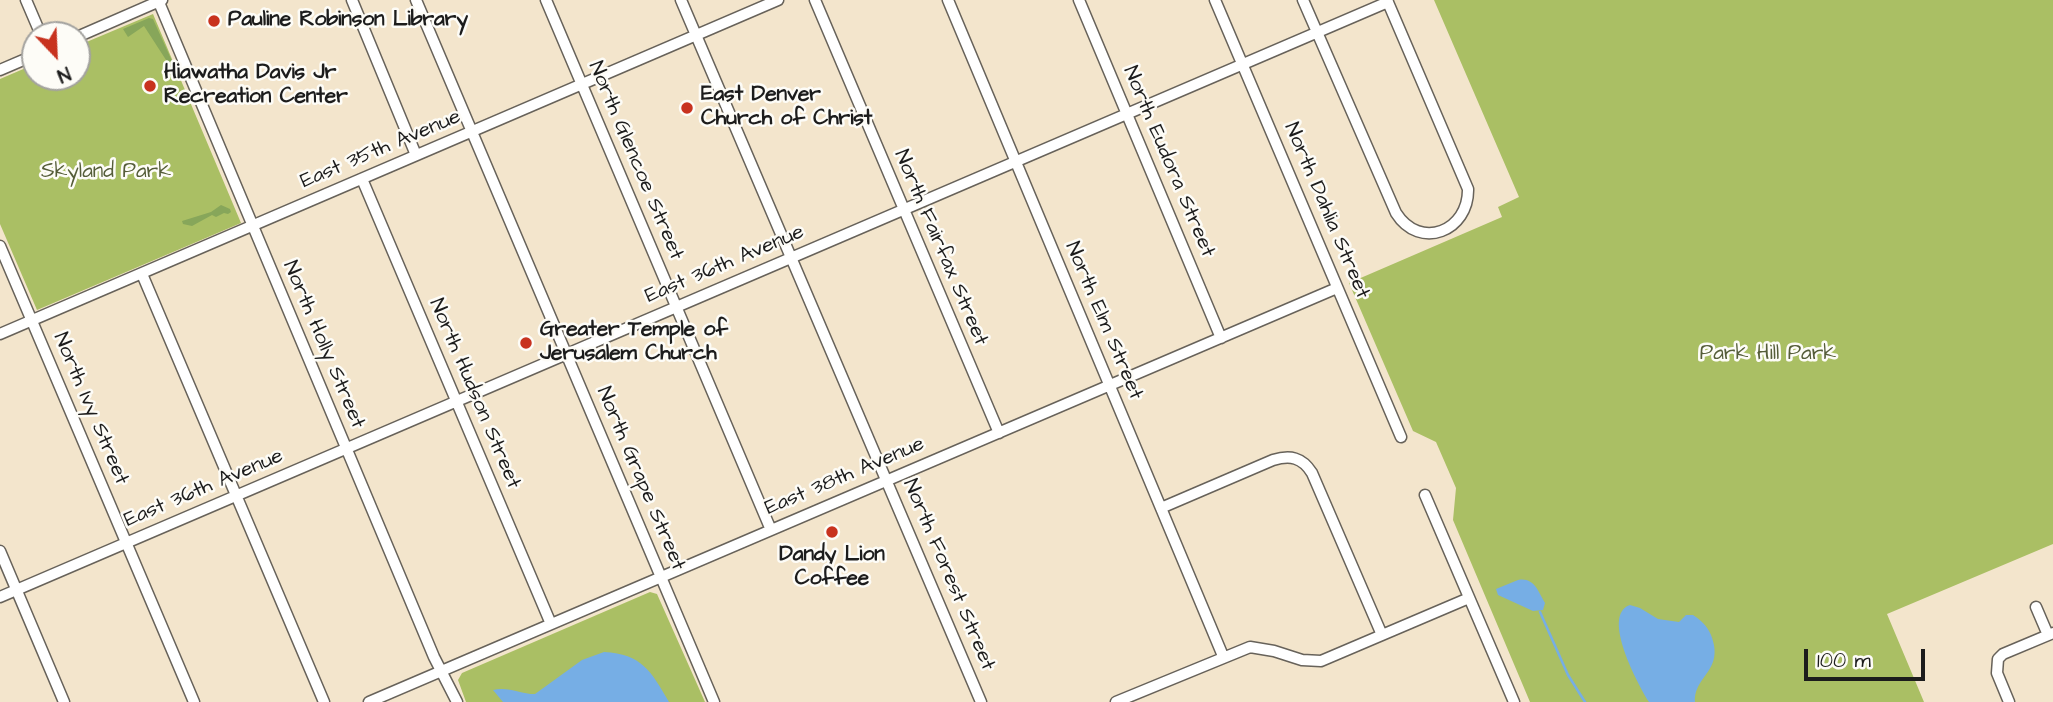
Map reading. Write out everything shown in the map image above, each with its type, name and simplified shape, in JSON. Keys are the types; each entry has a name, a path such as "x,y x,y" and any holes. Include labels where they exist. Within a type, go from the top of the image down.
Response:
{"street":[{"path":"26,0 35,21"},
{"path":"352,0 416,155"},
{"name":"North Grape Street","path":"416,0 714,702"},
{"name":"North Glencoe Street","path":"547,0 771,530"},
{"name":"North Forest Street","path":"681,0 981,702"},
{"name":"East 35th Avenue","path":"0,334 778,0"},
{"name":"North Fairfax Street","path":"815,0 999,433"},
{"name":"North Elm Street","path":"948,0 1223,656"},
{"name":"North Eudora Street","path":"1079,0 1221,338"},
{"name":"North Dahlia Street","path":"1215,0 1401,437"},
{"path":"1303,0 1396,213 1415,231 1434,233 1454,225 1464,213 1469,199 1468,189 1387,1"},
{"path":"91,31 160,1"},
{"name":"North Holly Street","path":"160,1 434,657 457,702"},
{"name":"East 36th Avenue","path":"0,597 1387,1"},
{"path":"0,70 21,61"},
{"name":"North Hudson Street","path":"362,179 551,624"},
{"name":"North Ivy Street","path":"0,246 194,702"},
{"path":"142,274 324,702"},
{"name":"East 38th Avenue","path":"369,702 1337,288"},
{"path":"1161,508 1273,460 1289,457 1302,460 1312,473 1382,635"},
{"path":"1425,495 1514,702"},
{"path":"0,551 64,702"},
{"path":"1116,702 1250,647 1302,660 1321,661 1469,597"},
{"path":"2009,702 1996,670 1998,659 2003,654 2050,634 2036,607"}],"green space":[{"name":"Park Hill Park","path":"1434,0 2053,0 2053,544 1887,614 1924,702 1530,702 1453,520 1456,488 1436,442 1413,431 1349,283 1502,217 1498,207 1519,197"},
{"name":"Skyland Park","path":"153,14 241,223 37,310 0,224 0,79 21,70 21,91 91,91 91,40"},
{"path":"149,18 153,19 172,61 168,63 144,26 128,37 123,29"},
{"path":"221,205 231,212 216,217 212,215 192,226 183,224 182,221 211,212"},
{"path":"650,592 657,594 705,702 466,702 458,680 462,673"}],"water":[{"path":"1518,580 1528,581 1535,586 1545,603 1543,610 1533,611 1498,595 1496,589"},
{"path":"1630,605 1658,619 1679,622 1686,615 1693,615 1708,629 1714,657 1699,685 1695,702 1649,702 1631,667 1620,636 1619,622 1622,611"},
{"path":"604,652 628,656 644,666 657,681 669,702 503,702 493,690 535,694 582,660"}],"waterway":[{"path":"1540,612 1568,675 1585,702"}],"place":[{"name":"Pauline Robinson Library","path":"214,21"},
{"name":"Hiawatha Davis Jr Recreation Center","path":"150,86"},
{"name":"East Denver Church of Christ","path":"687,108"},
{"name":"Greater Temple of Jerusalem Church","path":"526,343"},
{"name":"Dandy Lion Coffee","path":"832,532"}]}
